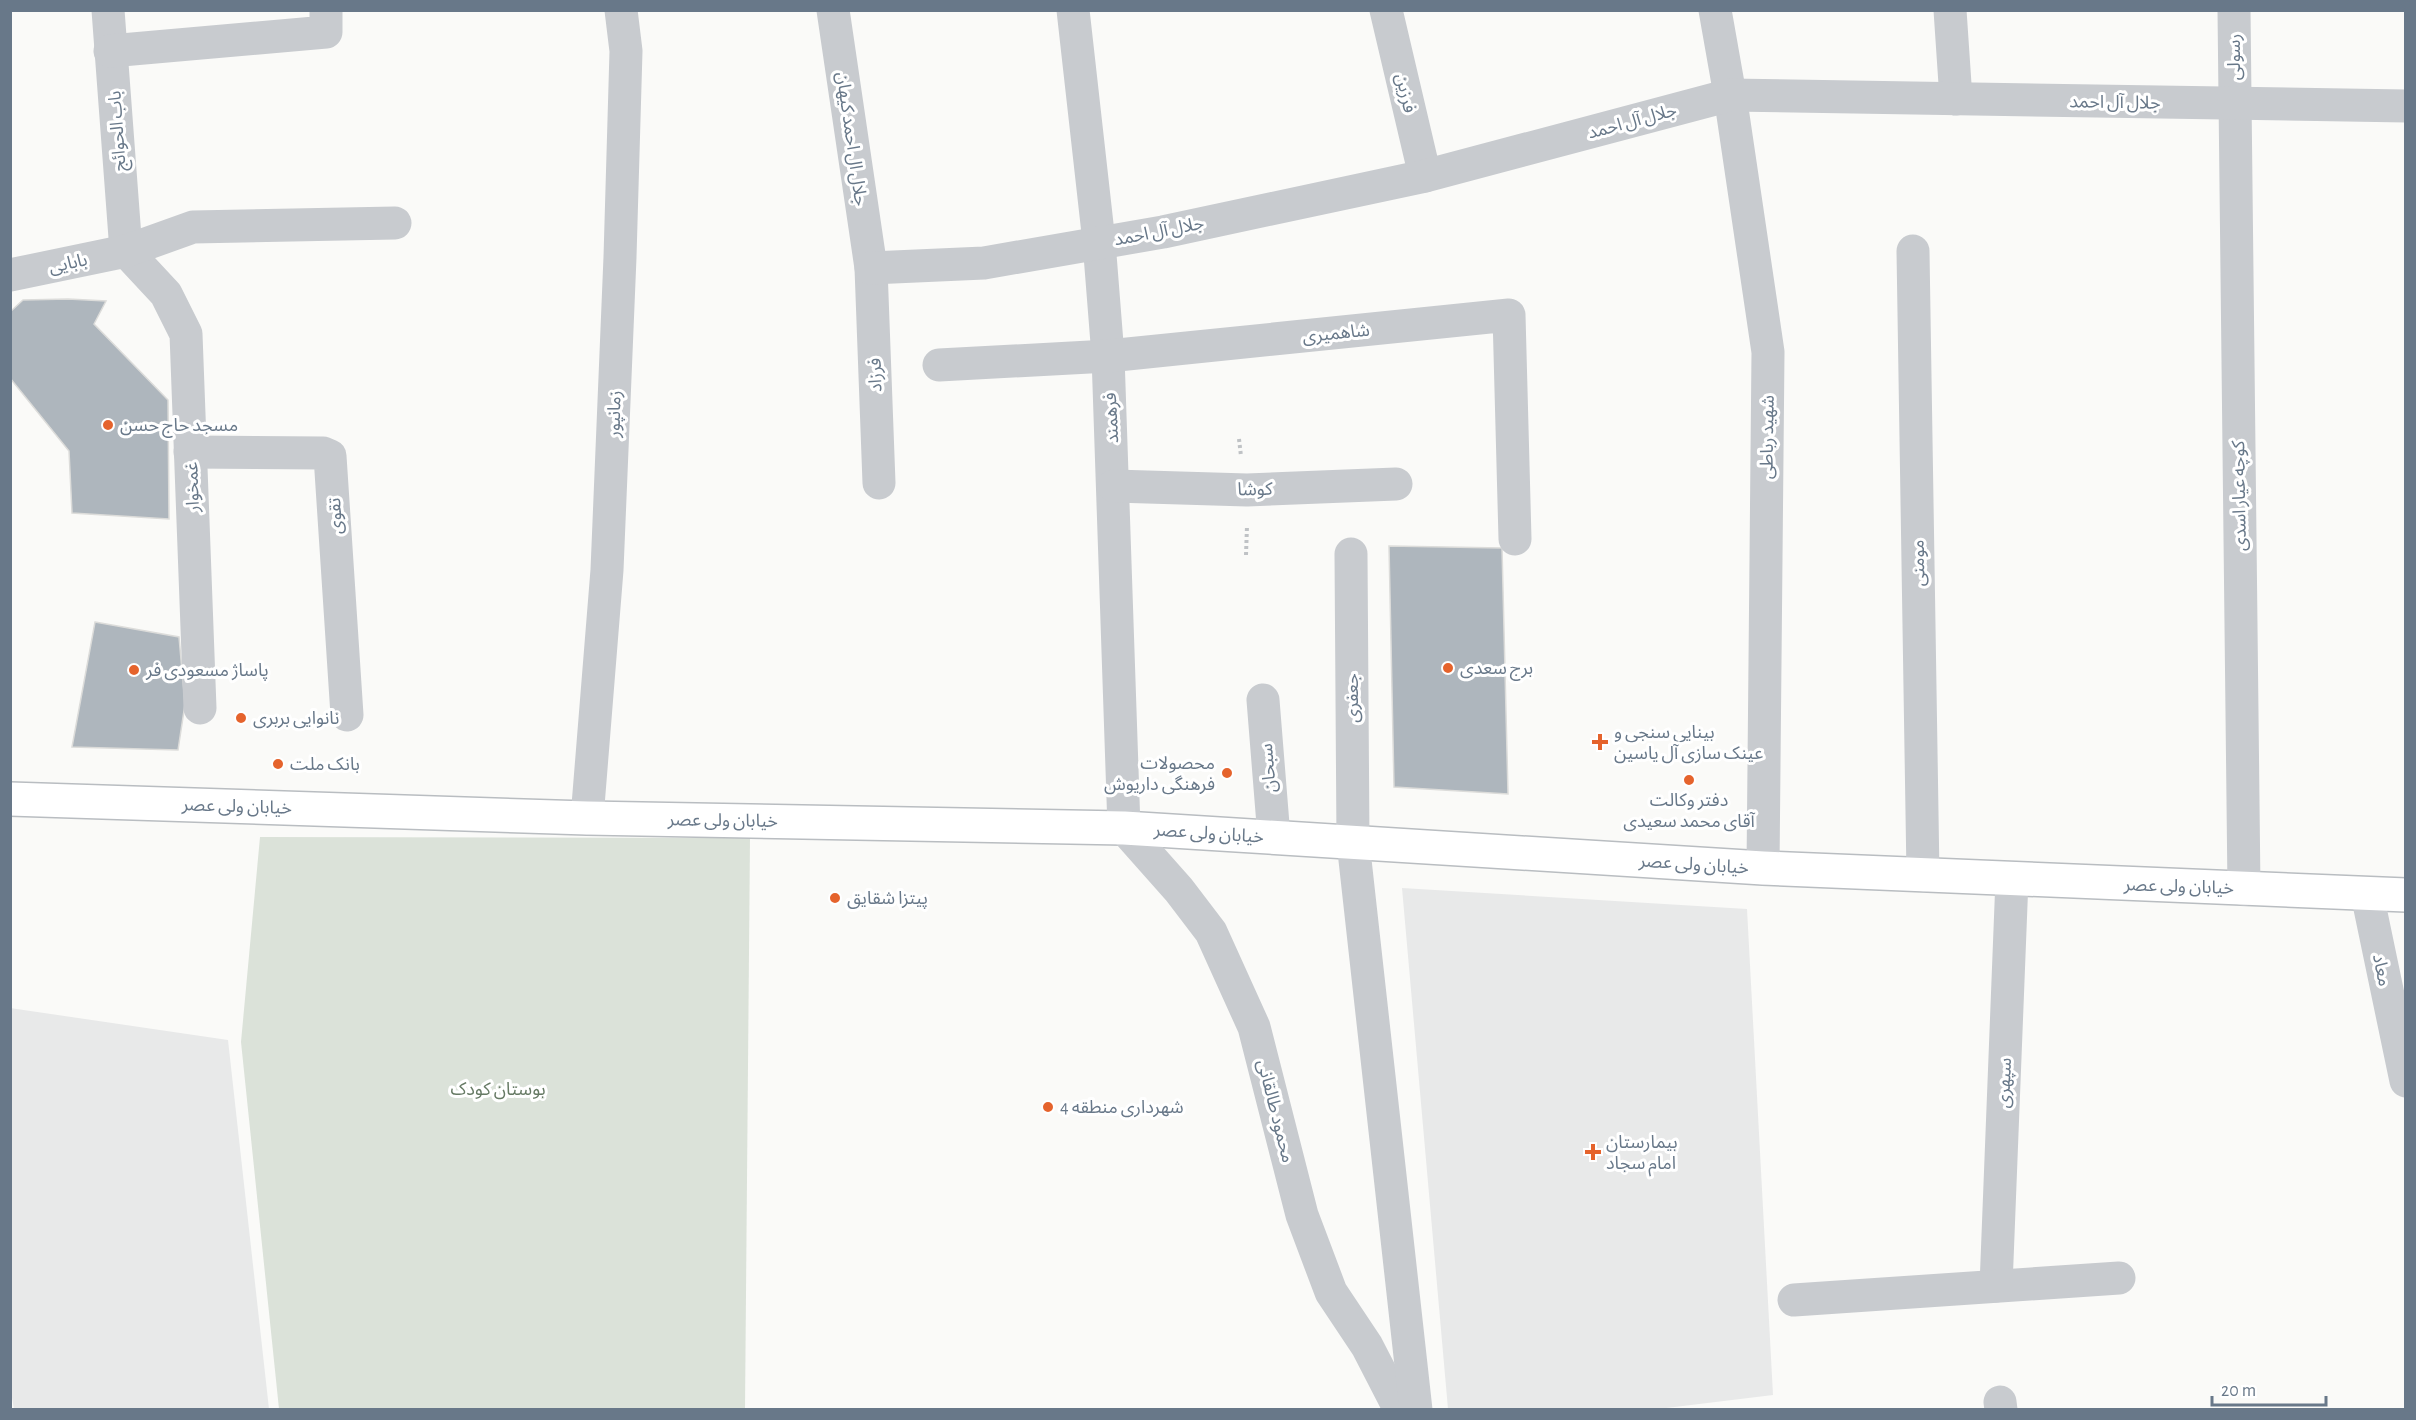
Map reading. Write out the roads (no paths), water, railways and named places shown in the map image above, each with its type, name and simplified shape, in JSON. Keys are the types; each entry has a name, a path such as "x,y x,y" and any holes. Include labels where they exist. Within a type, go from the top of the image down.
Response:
{"main road":[{"name":"خیابان ولی عصر","path":"10,799 587,818 1124,828 1763,868 2406,895"}],"street":[{"name":"باب الحوائج","path":"108,10 126,251"},
{"path":"110,51 327,32 326,10"},
{"name":"زمانپور","path":"587,818 607,570 620,268 626,51 621,10"},
{"name":"جلال ال احمد کیهان","path":"833,10 871,268"},
{"name":"فرهمند","path":"1073,10 1100,242 1108,356 1124,828"},
{"name":"فرزین","path":"1386,10 1425,176"},
{"name":"شهید رباطی","path":"1715,10 1730,95 1768,352 1763,868"},
{"path":"1950,10 1956,99"},
{"name":"رسولی","path":"2234,10 2234,104"},
{"name":"جلال آل احمد","path":"871,268 984,263 1163,232 1425,176 1730,95 2406,106"},
{"name":"کوچه عیار اسدی","path":"2234,104 2244,889"},
{"name":"بابایی","path":"10,275 126,251 193,227 395,223"},
{"name":"غمخوار","path":"126,251 166,294 186,334 200,708"},
{"name":"مومنی","path":"1913,251 1923,875"},
{"name":"فرزاد","path":"871,268 879,483"},
{"name":"شاهمیری","path":"939,365 1108,356 1509,315 1515,539"},
{"name":"تقوی","path":"190,452 323,453 330,456 347,715"},
{"name":"کوشا","path":"1114,486 1247,490 1396,484"},
{"name":"جعفری","path":"1351,554 1353,842"},
{"name":"سبحان","path":"1263,700 1274,837"},
{"name":"محمود طالقانی","path":"1124,828 1179,890 1211,932 1254,1027 1302,1215 1331,1292 1367,1346 1400,1410"},
{"path":"1353,842 1416,1410"},
{"name":"سپهری","path":"1996,1286 2012,879"},
{"name":"معاد","path":"2367,894 2406,1081"},
{"path":"1794,1300 2119,1278"}],"place":[{"name":"مسجد حاج حسن","path":"108,425"},
{"name":"برج سعدی","path":"1448,668"},
{"name":"پاساژ مسعودی فر","path":"134,670"},
{"name":"نانوایی بربری","path":"241,718"},
{"name":"بینایی سنجی و عینک سازی آل یاسین","path":"1600,742"},
{"name":"بانک ملت","path":"278,764"},
{"name":"محصولات فرهنگی داریوش","path":"1227,773"},
{"name":"دفتر وکالت آقای محمد سعیدی","path":"1689,780"},
{"name":"پیتزا شقایق","path":"835,898"},
{"name":"شهرداری منطقه 4","path":"1048,1107"},
{"name":"بیمارستان امام سجاد","path":"1593,1152"}],"park label":[{"name":"بوستان کودک","path":"498,1089"}]}
